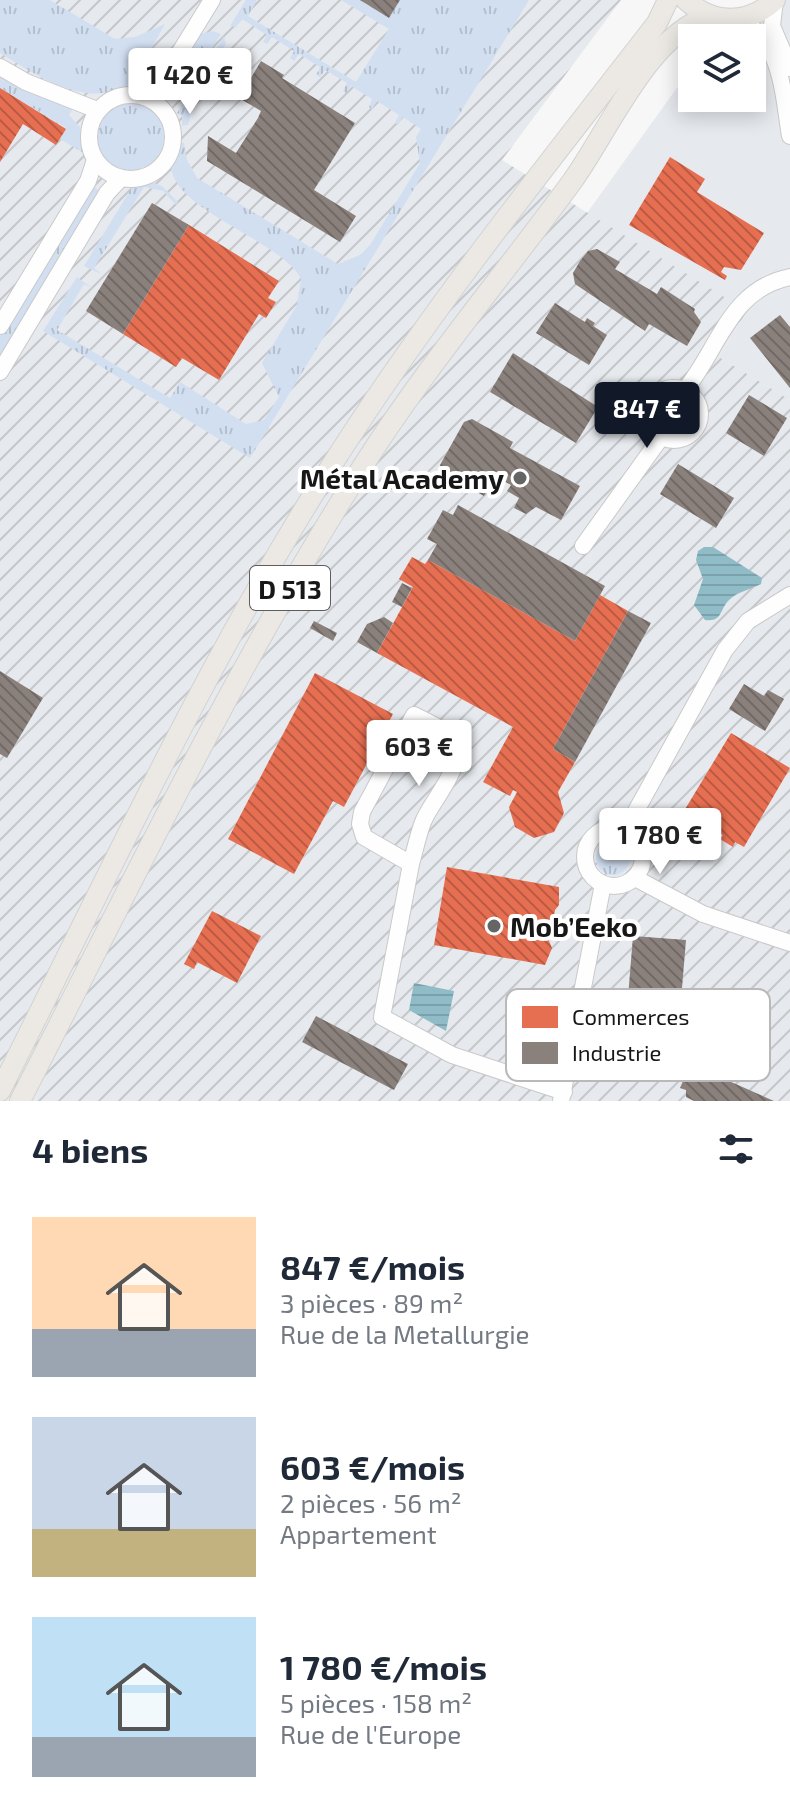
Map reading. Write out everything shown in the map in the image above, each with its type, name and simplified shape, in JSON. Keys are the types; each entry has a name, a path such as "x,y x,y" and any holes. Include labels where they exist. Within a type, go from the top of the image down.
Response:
{"main road":[{"name":"D 513","path":"0,1091 228,643 327,472 431,318 657,23 668,0"},
{"path":"686,0 709,16 736,19 753,15 775,0"},
{"name":"D 513","path":"20,1101 261,639 357,475 437,357 570,185 647,67 682,29 709,16"}],"street":[{"path":"151,99 212,0"},
{"path":"775,0 772,26 790,68"},
{"path":"736,19 752,27 772,54 790,136"},
{"path":"0,67 26,82 97,110"},
{"path":"136,94 151,99 170,120 172,146 159,169 148,176 121,178 106,171 95,160 88,134 97,110 117,97 136,94"},
{"path":"0,326 88,181 95,160"},
{"path":"0,372 107,193 121,178"},
{"path":"685,390 741,302 768,282 790,277"},
{"path":"671,388 685,390 697,403 697,426 677,439 662,436 650,423 653,399 671,388"},
{"path":"583,546 662,436"},
{"path":"626,829 725,650 748,621 790,595"},
{"path":"411,864 364,837 360,824 362,812 414,715 446,733 455,745 455,755 452,769 423,821 411,864 382,1017 452,1055 506,1075"},
{"path":"603,829 626,829 636,836 644,857 635,878 614,886 603,884 587,867 587,845 603,829"},
{"path":"635,878 703,914 790,943"},
{"path":"583,989 603,884"},
{"path":"522,1081 562,1096"}],"shaded area":[{"path":"0,0 621,0 502,160 747,311 719,357 790,400 790,1101 0,1101"},
{"path":"780,0 790,0 790,400 719,357 747,311 587,213 678,86 678,112 766,112 766,24 742,24"},
{"path":"713,547 762,578 761,584 732,597 718,617 711,620 705,620 694,605 703,579 696,560 698,551"},
{"path":"414,983 454,991 446,1031 409,1010"}],"green space":[{"path":"0,0 50,0 115,39 135,37 165,24 140,68 125,87 109,92 77,91 45,79 0,53"},
{"path":"246,0 257,0 248,16 356,82 389,29 341,0 360,0 389,18 400,0 529,0 250,458 43,331 77,277 92,288 84,284 57,330 170,398 180,382 246,424 264,420 279,397 262,363 297,305 301,279 273,251 207,211 189,196 176,181 171,165 176,141 184,143 187,160 197,178 338,264 360,255 370,245 420,163 416,137 421,129 403,117 398,125 395,123 399,115 377,101 372,109 369,107 372,99 351,86 346,93 343,91 347,83 325,70 320,77 316,75 320,67 299,54 294,61 290,58 294,51 272,37 267,44 263,42 267,35 242,19 236,27 230,26"},
{"path":"213,31 221,34 187,89 171,79 199,34"},
{"path":"224,36 226,44 197,92 188,125 182,126 182,116 177,113"},
{"path":"0,75 73,108 69,115 80,127 82,152 60,139 66,128 0,88"},
{"path":"136,102 158,117 164,137 162,151 154,162 143,170 122,172 104,162 96,151 94,130 104,112 115,104"},
{"path":"147,181 162,186 178,202 176,205 163,191 144,187 94,268 101,274 84,266 134,184"},
{"path":"92,186 102,192 0,359 0,336"},
{"path":"673,395 686,400 691,413 686,426 673,431 660,426 655,413 660,400"},
{"path":"613,841 625,846 630,858 625,870 613,875 601,870 596,858 601,846"}],"building: Commerces":[{"path":"0,88 66,129 56,145 23,124 0,162"},
{"path":"670,157 705,179 697,192 764,233 741,270 724,267 721,272 727,276 725,280 629,225"},
{"path":"189,225 279,281 268,298 276,302 266,318 259,314 219,380 182,358 176,367 123,334"},
{"path":"412,557 425,564 428,560 575,641 600,595 628,611 553,749 575,762 558,792 564,813 554,832 534,838 515,827 509,807 517,792 513,790 510,796 483,782 513,727 377,653 413,587 399,579"},
{"path":"315,673 393,714 344,807 333,801 294,874 228,839"},
{"path":"731,733 790,768 744,847 735,842 733,847 720,839 723,835 684,811"},
{"name":"Mob’Eeko","path":"447,867 559,887 559,905 555,910 549,941 552,948 545,965 434,945"},
{"path":"212,911 261,936 237,983 197,962 194,969 184,964"}],"building: Industrie":[{"path":"360,0 400,0 389,18"},
{"path":"261,61 284,75 282,78 355,123 314,190 356,216 340,242 207,161 208,136 236,153 258,118 261,111 239,98"},
{"path":"152,203 189,225 123,334 86,311"},
{"path":"597,249 620,262 615,269 657,294 661,287 695,309 701,322 687,346 649,324 645,331 575,284 573,273 580,261 588,251"},
{"path":"555,303 585,322 587,318 607,335 589,365 536,333"},
{"path":"780,315 790,327 790,388 750,338"},
{"path":"513,353 598,407 576,443 490,392"},
{"path":"749,395 787,418 764,456 726,433"},
{"path":"472,419 513,442 510,448 580,486 561,520 536,507 526,514 514,508 519,498 507,491 511,485 495,476 484,496 442,473 440,465 464,422"},
{"path":"678,464 734,498 716,528 660,494"},
{"path":"458,505 605,586 575,641 428,560 437,544 427,539 443,510 453,515"},
{"path":"402,583 412,588 402,607 392,602"},
{"path":"628,611 651,623 575,762 553,749"},
{"path":"384,617 393,623 377,653 357,642 367,624"},
{"path":"314,621 337,633 333,641 310,628"},
{"path":"0,671 43,698 7,758 0,754"},
{"path":"744,684 764,696 768,690 784,699 765,731 729,709"},
{"path":"633,936 686,940 682,989 629,989"},
{"path":"316,1016 408,1064 394,1090 302,1042"},
{"path":"683,1081 729,1081 774,1101 694,1101 686,1097 686,1090 680,1088"}],"place":[{"name":"Métal Academy","path":"520,478"},
{"name":"Mob’Eeko","path":"494,926"}]}
